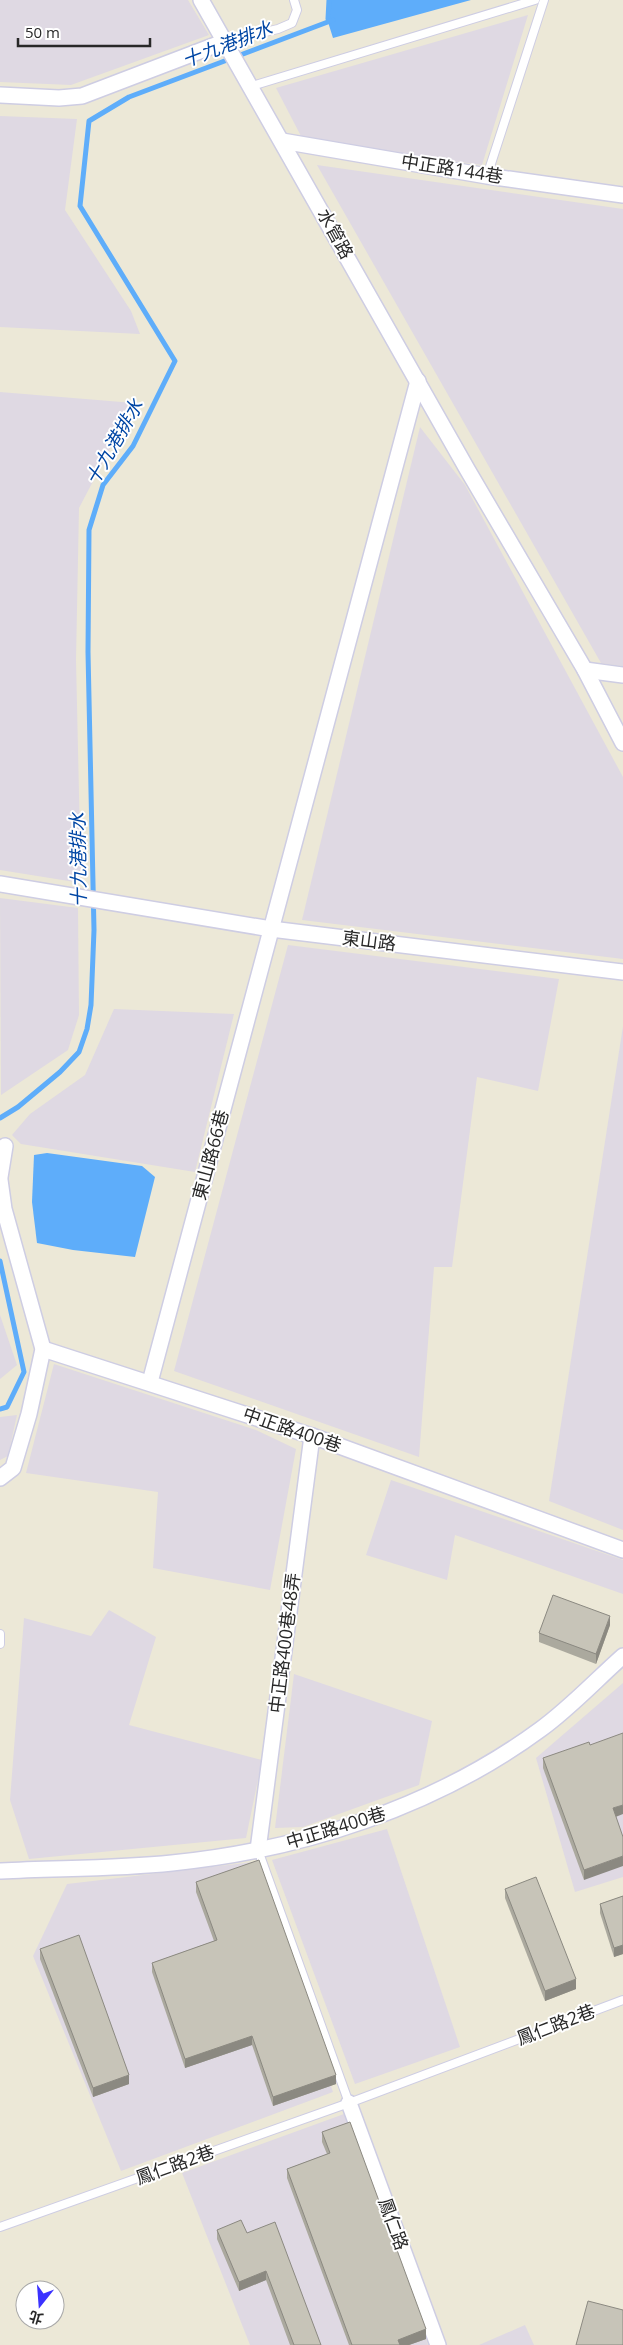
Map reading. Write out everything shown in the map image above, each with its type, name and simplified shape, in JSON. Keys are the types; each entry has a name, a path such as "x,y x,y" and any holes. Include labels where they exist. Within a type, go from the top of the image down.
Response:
{"street":[{"name":"水管路","path":"201,0 252,86 467,469 585,670 623,743"},
{"path":"0,95 60,98 82,96 228,45"},
{"name":"中正路144巷","path":"282,141 487,176 623,195"},
{"name":"東山路66巷","path":"150,1382 418,381"},
{"path":"585,670 623,675"},
{"name":"東山路","path":"0,884 271,929 623,972"},
{"path":"0,1478 13,1468 29,1414 43,1349 4,1210 0,1178 6,1146"},
{"name":"中正路400巷","path":"43,1349 150,1382 312,1436 623,1550"},
{"name":"中正路400巷48弄","path":"258,1850 312,1436"},
{"name":"中正路400巷","path":"0,1868 171,1863 258,1850 379,1818 460,1780 542,1729 623,1656"},
{"name":"鳳仁路","path":"349,2103 438,2345"}],"lane":[{"path":"228,45 292,23 297,10 294,0"},
{"path":"252,86 535,0"},
{"path":"487,176 544,0"},
{"path":"0,1634 0,1644"},
{"path":"258,1850 349,2103"},
{"name":"鳳仁路2巷","path":"0,2227 349,2103 623,2000"}],"shaded area":[{"path":"0,0 188,0 209,35 71,85 0,82"},
{"path":"528,15 482,165 303,140 276,88"},
{"path":"0,116 77,119 65,210 131,311 140,334 0,327"},
{"path":"317,165 623,209 623,666 601,663"},
{"path":"0,392 134,403 79,508 76,660 81,883 0,870"},
{"path":"420,427 465,485 623,777 623,959 302,920"},
{"path":"0,898 78,908 79,1015 68,1050 1,1095"},
{"path":"288,945 559,979 538,1091 477,1077 452,1267 434,1267 419,1457 174,1371"},
{"path":"114,1009 234,1014 195,1172 21,1144 12,1135 30,1114 85,1075"},
{"path":"623,1026 623,1530 549,1501"},
{"path":"0,1315 17,1365 0,1379"},
{"path":"54,1364 256,1430 296,1449 270,1590 153,1568 158,1492 26,1473"},
{"path":"17,1415 8,1456 0,1460 0,1417"},
{"path":"391,1480 623,1560 623,1594 455,1535 447,1580 366,1555"},
{"path":"109,1610 156,1637 129,1725 262,1760 246,1838 29,1859 10,1800 24,1618 91,1636"},
{"path":"294,1674 432,1721 419,1785 303,1827 275,1828"},
{"path":"623,1683 623,1877 575,1892 536,1758"},
{"path":"387,1829 460,2047 355,2084 272,1860"},
{"path":"254,1862 333,2092 121,2171 33,1956 67,1884"},
{"path":"344,2114 428,2345 250,2345 182,2173"},
{"path":"525,2325 534,2345 479,2345"}],"water":[{"path":"329,0 471,0 333,38 328,22"},
{"path":"47,1153 142,1166 155,1177 135,1257 73,1250 37,1243 32,1202 34,1155"}],"building":[{"path":"553,1595 610,1616 596,1654 539,1633"},
{"path":"623,1733 623,1805 613,1808 623,1837 623,1856 584,1870 543,1758 589,1742 590,1745"},
{"path":"259,1860 336,2075 273,2097 252,2036 185,2059 152,1963 217,1940 196,1882"},
{"path":"536,1877 576,1979 545,1991 505,1889"},
{"path":"623,1896 623,1945 614,1948 600,1904"},
{"path":"79,1935 129,2075 93,2088 40,1949"},
{"path":"350,2122 426,2329 398,2340 400,2345 352,2345 287,2169 330,2153 322,2132"},
{"path":"241,2220 247,2233 275,2222 321,2345 294,2345 266,2271 239,2282 217,2230"},
{"path":"588,2301 623,2310 623,2345 576,2345"}],"waterway":[{"path":"328,19 329,0"},
{"name":"十九港排水","path":"0,1118 18,1107 60,1072 79,1052 87,1029 91,1005 94,930 88,652 89,530 103,485 133,446 175,361 80,206 89,121 129,97 333,20"},
{"name":"十九港排水","path":"0,1261 24,1372 7,1407 0,1409"}]}
